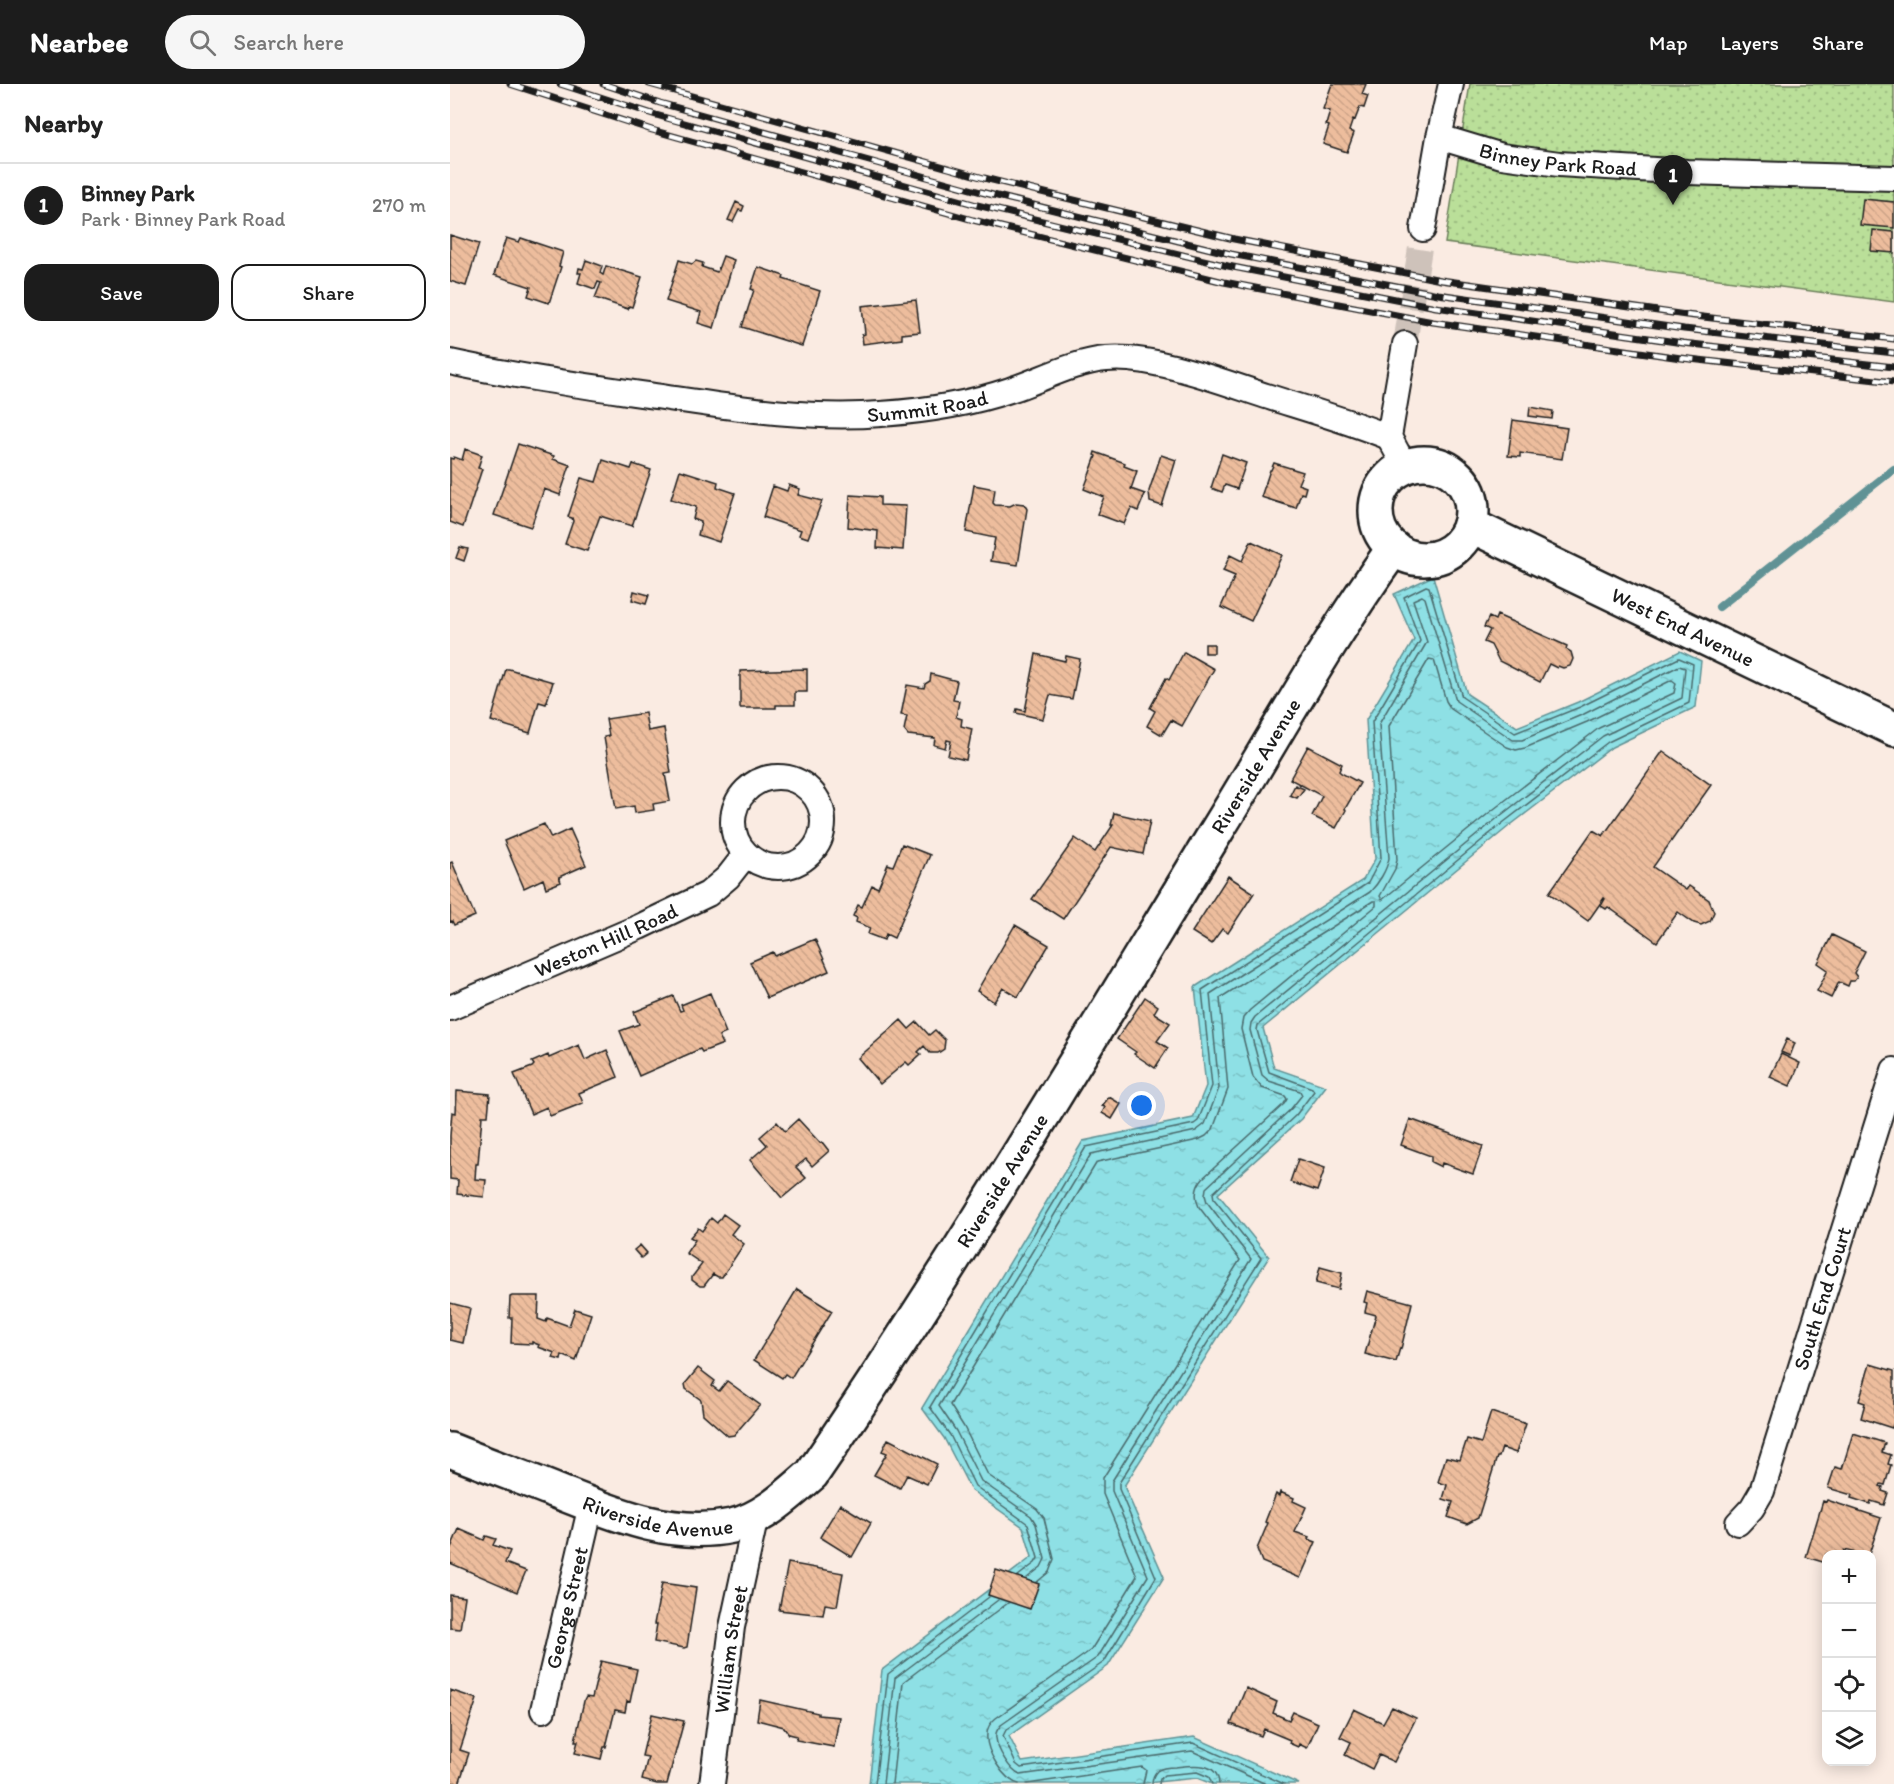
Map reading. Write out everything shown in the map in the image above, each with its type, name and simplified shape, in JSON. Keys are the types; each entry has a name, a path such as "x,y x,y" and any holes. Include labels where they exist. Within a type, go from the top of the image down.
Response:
{"street":[{"path":"1423,229 1451,84"},
{"name":"Binney Park Road","path":"1439,137 1502,156 1559,165 1687,172 1894,178"},
{"path":"1405,344 1389,437 1405,467"},
{"name":"Summit Road","path":"450,362 510,374 722,406 811,415 881,414 958,404 1007,391 1078,365 1106,359 1131,359 1212,378 1389,437"},
{"path":"1429,464 1451,472 1460,480 1471,501 1470,525 1463,539 1452,550 1438,557 1423,559 1407,556 1384,538 1378,525 1376,512 1378,498 1389,480 1405,467 1429,464"},
{"name":"West End Avenue","path":"1470,525 1894,729"},
{"name":"Riverside Avenue","path":"450,1450 633,1519 668,1527 694,1529 734,1525 756,1516 784,1499 812,1474 1019,1155 1357,598 1394,548"},
{"name":"Weston Hill Road","path":"450,1008 639,927 708,894 728,878 746,854"},
{"name":"South End Court","path":"1738,1523 1752,1508 1762,1491 1894,1070"},
{"name":"George Street","path":"543,1710 591,1505"},
{"name":"William Street","path":"712,1784 732,1628 756,1516"}],"green space":[{"path":"1470,84 1894,84 1894,302 1445,243"}],"water":[{"path":"1433,576 1467,694 1517,727 1578,702 1680,651 1701,661 1696,707 1612,747 1508,827 1263,1028 1274,1068 1326,1086 1301,1119 1218,1194 1269,1257 1124,1486 1164,1577 1108,1666 1009,1736 1022,1762 1194,1737 1299,1784 1212,1784 1197,1778 1136,1784 869,1784 882,1670 1032,1557 1023,1527 971,1490 944,1438 922,1408 1083,1141 1193,1118 1206,1086 1195,987 1363,880 1375,859 1366,720 1414,640 1394,594"}],"building":[{"path":"1332,84 1366,84 1362,94 1368,96 1364,108 1360,107 1355,120 1353,119 1349,131 1354,133 1347,152 1323,144 1329,126 1326,125 1330,111 1323,109"},
{"path":"1863,199 1894,202 1894,228 1860,225"},
{"path":"736,202 744,206 742,211 739,210 733,222 728,220"},
{"path":"1873,230 1894,232 1894,253 1871,251"},
{"path":"450,235 479,244 466,286 450,281"},
{"path":"506,238 519,242 521,238 563,252 559,266 561,267 549,303 528,296 531,287 494,275"},
{"path":"723,256 734,260 714,328 698,323 701,312 666,301 679,260 692,264 696,261 703,263 702,267 717,272"},
{"path":"586,260 602,266 600,273 603,275 606,266 642,277 632,307 629,306 628,309 595,298 601,283 598,282 595,289 578,283 581,273 578,273 579,268 583,269"},
{"path":"758,267 784,276 783,279 820,291 802,346 742,327 754,290 751,289"},
{"path":"916,300 920,332 902,334 902,339 863,344 862,335 865,334 862,306"},
{"path":"1530,407 1553,411 1552,419 1529,416"},
{"path":"1513,420 1567,428 1562,459 1520,453 1520,457 1508,456"},
{"path":"518,444 554,456 553,459 570,465 560,495 544,489 531,527 494,515"},
{"path":"465,449 482,455 478,468 482,469 463,527 450,522 450,458 462,460"},
{"path":"1095,452 1125,463 1124,466 1137,471 1131,489 1145,494 1138,511 1131,508 1124,524 1097,514 1104,497 1084,489 1096,456"},
{"path":"1222,454 1246,463 1237,489 1225,485 1222,492 1211,488"},
{"path":"1161,455 1176,460 1162,506 1150,502 1149,491"},
{"path":"603,460 631,469 633,464 651,470 632,526 600,516 587,551 565,544 573,521 568,517 581,478 596,482"},
{"path":"1274,463 1303,472 1298,484 1306,487 1304,494 1301,493 1296,508 1261,497"},
{"path":"680,470 718,482 717,487 735,493 719,542 698,535 701,522 693,519 696,507 671,499"},
{"path":"789,485 800,489 798,495 822,501 808,538 799,535 801,530 763,517 773,486 787,491"},
{"path":"974,485 995,489 993,503 995,505 1024,504 1027,509 1018,565 991,561 995,538 966,532"},
{"path":"850,495 880,497 880,505 906,506 903,550 877,548 878,531 848,527"},
{"path":"1251,541 1282,555 1251,621 1221,607 1235,576 1223,571 1230,555 1242,561"},
{"path":"460,547 468,549 464,561 456,558"},
{"path":"634,591 649,595 646,604 632,600"},
{"path":"1497,615 1567,646 1566,649 1571,652 1573,659 1570,666 1563,668 1558,666 1557,668 1549,664 1540,682 1499,661 1491,645 1484,642 1490,630 1484,627 1489,617 1495,620"},
{"path":"1205,644 1214,644 1214,653 1205,653"},
{"path":"1184,652 1214,669 1182,726 1171,720 1162,735 1147,726 1155,711 1150,708 1166,678 1169,680"},
{"path":"1036,654 1065,661 1066,656 1080,659 1072,699 1050,695 1043,719 1016,713 1017,709 1025,711"},
{"path":"506,669 553,682 546,704 539,702 530,733 491,721"},
{"path":"807,669 807,692 795,692 795,705 776,705 776,708 740,708 740,671"},
{"path":"931,674 957,681 953,700 959,701 956,717 962,719 961,726 972,729 966,760 948,756 951,741 947,740 945,748 934,745 935,738 908,735 904,730 907,716 901,715 907,685 924,688 925,684 930,681"},
{"path":"645,713 648,731 664,728 671,773 665,774 670,801 653,804 654,810 635,813 634,806 616,809 604,737 609,736 606,719"},
{"path":"1308,746 1342,764 1339,771 1360,783 1336,828 1312,816 1322,796 1290,779"},
{"path":"1663,751 1711,785 1653,867 1686,890 1689,886 1709,900 1714,912 1710,921 1701,925 1678,912 1657,942 1608,907 1606,909 1601,906 1604,898 1588,921 1549,893 1593,830 1603,836"},
{"path":"1295,785 1304,789 1297,798 1290,795"},
{"path":"1114,813 1150,821 1143,854 1111,847 1063,919 1032,899 1075,838 1095,852 1113,825 1111,825"},
{"path":"544,824 551,838 570,829 586,865 559,877 561,882 546,888 543,879 524,888 504,841"},
{"path":"902,844 930,855 894,938 886,934 884,940 868,934 870,928 856,922 857,918 853,916 858,905 862,907 872,885 878,888 888,864 893,866"},
{"path":"452,862 475,916 454,925 452,921 450,922 450,863"},
{"path":"1228,876 1254,893 1228,933 1222,929 1211,944 1192,932"},
{"path":"1015,925 1049,945 1018,997 1003,988 994,1002 977,991"},
{"path":"1832,935 1865,951 1854,973 1857,977 1854,981 1850,981 1848,986 1839,982 1831,998 1817,991 1828,970 1818,963"},
{"path":"815,939 829,971 767,998 750,962 773,952 775,956"},
{"path":"710,993 726,1033 719,1036 723,1044 702,1052 700,1049 639,1076 620,1031 639,1024 634,1012 673,996 680,1011 683,1010 681,1005"},
{"path":"1145,997 1158,1006 1154,1013 1170,1023 1157,1041 1168,1048 1155,1068 1117,1039"},
{"path":"901,1020 909,1029 917,1022 929,1035 935,1030 945,1040 944,1049 938,1053 930,1053 924,1046 918,1052 921,1054 909,1065 906,1062 880,1084 858,1058"},
{"path":"1787,1039 1795,1043 1790,1056 1781,1052"},
{"path":"579,1045 585,1060 607,1050 618,1077 579,1093 583,1103 550,1116 547,1107 531,1114 514,1074 532,1067 534,1065 532,1062 548,1055 549,1058"},
{"path":"1781,1054 1800,1063 1790,1086 1770,1077"},
{"path":"457,1091 490,1094 488,1116 482,1116 475,1179 486,1180 484,1197 457,1194 458,1180 450,1179 450,1136 452,1112 456,1113"},
{"path":"1109,1097 1121,1104 1112,1119 1102,1113 1105,1107 1102,1106"},
{"path":"798,1119 829,1151 812,1166 806,1159 796,1167 806,1178 782,1198 750,1160 767,1145 760,1137 777,1122 785,1131"},
{"path":"1410,1119 1483,1146 1473,1174 1442,1163 1441,1167 1431,1162 1431,1156 1401,1145"},
{"path":"1298,1159 1325,1168 1317,1191 1290,1182"},
{"path":"723,1214 738,1225 731,1234 744,1244 722,1277 713,1274 704,1286 700,1286 692,1280 692,1277 702,1264 686,1253 695,1240 690,1237 698,1228 702,1231 711,1218 717,1223"},
{"path":"640,1245 647,1253 641,1258 634,1250"},
{"path":"1320,1267 1342,1273 1339,1289 1316,1283"},
{"path":"797,1289 832,1311 791,1378 785,1374 782,1378 754,1360"},
{"path":"1367,1291 1412,1303 1396,1362 1365,1354 1376,1315 1365,1312 1367,1303 1364,1302"},
{"path":"539,1296 538,1319 546,1322 547,1318 569,1326 575,1309 591,1314 576,1361 562,1355 561,1360 553,1358 555,1353 538,1347 539,1345 532,1342 532,1344 511,1343 512,1318 509,1318 510,1297"},
{"path":"450,1303 470,1308 463,1343 450,1340"},
{"path":"1870,1364 1894,1371 1892,1428 1861,1418 1865,1403 1859,1401"},
{"path":"698,1368 715,1381 712,1386 719,1391 727,1381 760,1405 734,1435 728,1436 703,1414 701,1400 686,1389 685,1384"},
{"path":"1491,1412 1526,1424 1516,1453 1502,1448 1497,1457 1478,1518 1467,1524 1448,1517 1453,1502 1443,1499 1447,1485 1438,1482 1446,1457 1460,1460 1467,1439 1481,1443"},
{"path":"1853,1433 1885,1443 1882,1452 1891,1455 1888,1464 1891,1465 1885,1485 1880,1486 1883,1487 1882,1491 1888,1493 1884,1505 1871,1501 1870,1504 1851,1498 1852,1495 1828,1488 1835,1467 1842,1469"},
{"path":"888,1439 937,1464 927,1484 907,1475 900,1488 874,1475 887,1453 882,1451"},
{"path":"1280,1492 1306,1507 1295,1532 1316,1542 1300,1578 1262,1562 1257,1549 1268,1523 1265,1522 1276,1494 1279,1496"},
{"path":"1827,1500 1881,1518 1870,1550 1822,1550 1822,1562 1806,1557 1823,1501"},
{"path":"840,1504 871,1523 852,1557 820,1537"},
{"path":"459,1529 484,1540 486,1536 496,1539 493,1545 510,1551 505,1563 526,1571 517,1592 450,1563 450,1550"},
{"path":"788,1563 843,1573 837,1606 825,1604 823,1615 779,1610"},
{"path":"996,1570 1039,1584 1030,1609 988,1595"},
{"path":"662,1583 696,1588 687,1647 654,1642 657,1624 654,1624"},
{"path":"450,1595 465,1597 460,1629 450,1628"},
{"path":"601,1661 637,1669 630,1702 627,1701 625,1712 615,1710 601,1759 575,1753 578,1741 575,1741 584,1701 586,1697 592,1698"},
{"path":"1246,1688 1277,1702 1273,1713 1289,1720 1293,1712 1318,1723 1307,1748 1299,1744 1298,1747 1289,1743 1290,1740 1264,1729 1261,1736 1231,1724"},
{"path":"450,1690 477,1699 460,1750 469,1753 459,1784 450,1782"},
{"path":"760,1700 818,1713 818,1715 839,1717 834,1747 796,1740 797,1736 789,1734 784,1727 757,1720"},
{"path":"1392,1707 1416,1718 1394,1762 1379,1755 1372,1769 1345,1755 1351,1742 1340,1737 1354,1709 1383,1723"},
{"path":"652,1714 684,1721 667,1784 642,1780 648,1757 642,1756"}],"waterway":[{"path":"1719,607 1894,469"}],"tunnel":[{"path":"1405,344 1423,229"}],"railway":[{"path":"510,84 652,130 973,220 1224,282 1433,322 1681,358 1894,382"},
{"path":"560,84 656,115 977,205 1228,266 1436,307 1683,343 1894,367"},
{"path":"603,84 660,103 981,192 1231,254 1438,294 1684,329 1894,353"},
{"path":"649,84 984,178 1234,239 1441,280 1686,315 1894,339"}],"place":[{"name":"Binney Park","path":"1673,205"}]}
